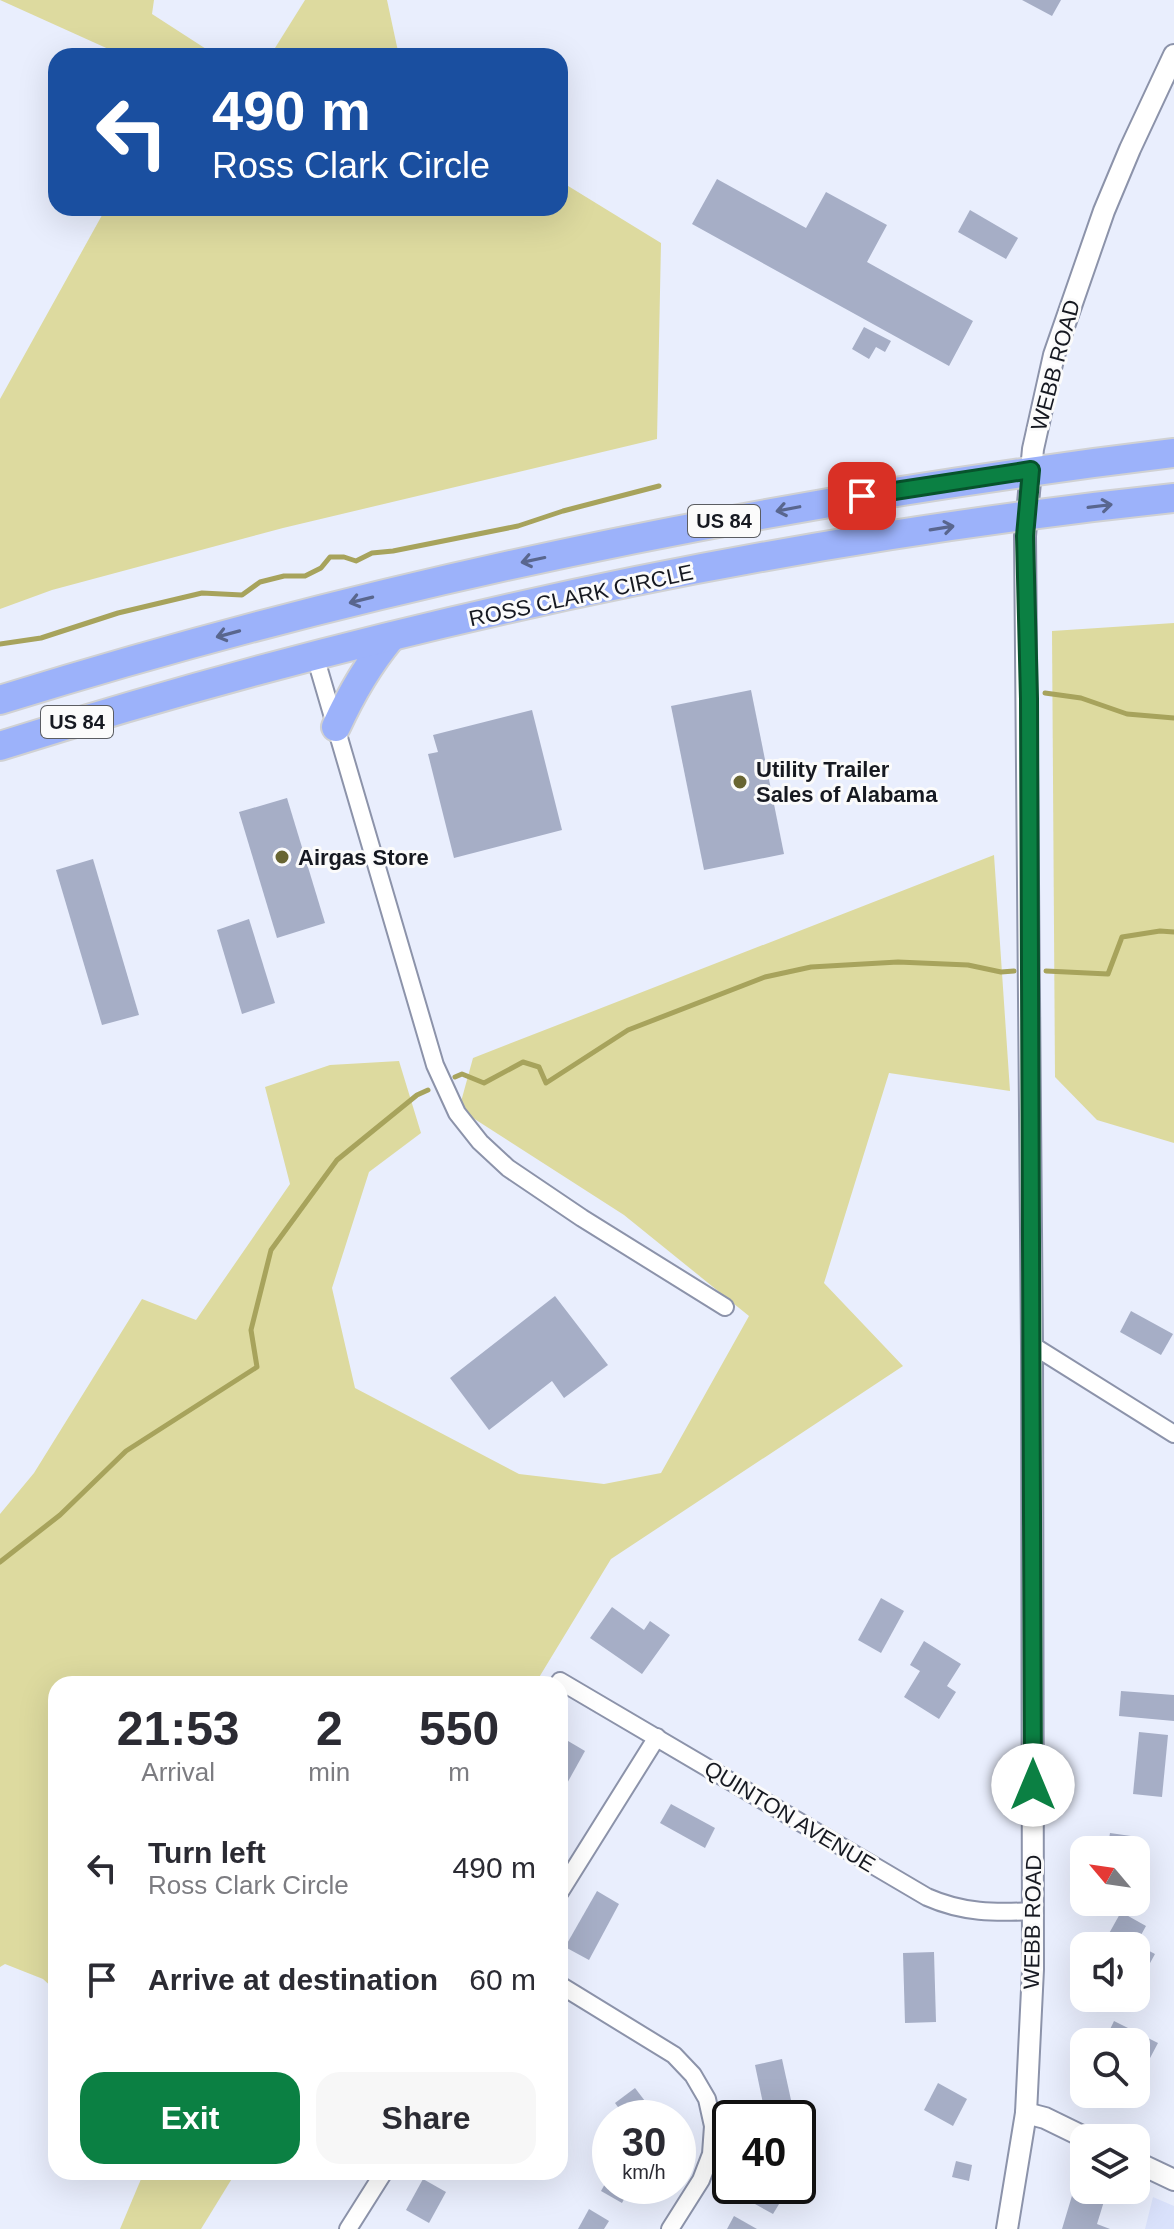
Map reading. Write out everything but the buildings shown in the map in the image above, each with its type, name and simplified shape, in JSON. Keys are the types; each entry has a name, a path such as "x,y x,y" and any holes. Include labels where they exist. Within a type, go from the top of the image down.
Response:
{"highway":[{"name":"ROSS CLARK CIRCLE","path":"0,700 304,614 539,558 834,501 1031,470 1174,453"},
{"name":"ROSS CLARK CIRCLE","path":"0,746 315,656 623,584 837,545 1027,515 1174,498"},
{"path":"834,501 837,545"},
{"path":"304,614 315,656"},
{"path":"336,727 353,690 391,637"}],"street":[{"name":"WEBB ROAD","path":"1007,2229 1026,2113 1033,1911 1027,515 1043,393 1085,260 1130,149 1174,55"},
{"path":"315,656 435,1065 457,1113 480,1142 534,1187 725,1307"},
{"path":"1032,1345 1174,1434"},
{"name":"QUINTON AVENUE","path":"568,1686 927,1897 961,1910 979,1913 1033,1911"},
{"path":"568,1879 657,1737"},
{"path":"568,1990 674,2055 693,2075 707,2099 713,2126 711,2154 701,2180 670,2229"},
{"path":"1026,2113 1070,2130"},
{"path":"1150,2169 1174,2180"},
{"path":"348,2229 379,2180"}],"shaded area":[{"path":"0,0 154,0 152,14 205,48 106,48"},
{"path":"305,0 387,0 397,48 275,48"},
{"path":"568,186 661,243 657,439 283,528 52,590 0,609 0,399 102,216 568,216"},
{"path":"1174,623 1174,1143 1097,1120 1055,1077 1052,631"},
{"path":"994,855 1010,1091 889,1073 824,1283 903,1366 611,1559 540,1676 48,1676 48,1984 5,1964 0,1967 0,1514 34,1473 142,1299 196,1320 290,1184 265,1087 330,1065 399,1061 421,1133 369,1172 332,1288 355,1388 519,1474 604,1484 661,1473 749,1316 624,1215 459,1109 473,1058"},
{"path":"141,2180 231,2180 201,2229 120,2229"},
{"path":"1153,2197 1174,2206 1174,2229 1145,2229"}],"waterway":[{"path":"0,644 41,638 118,613 202,593 242,595 260,582 284,576 305,576 321,568 330,557 356,561 372,553 518,526 659,486"},
{"path":"1045,693 1081,698 1127,714 1174,718"},
{"path":"1046,971 1108,974 1122,937 1174,932"},
{"path":"455,1077 462,1074 484,1083 523,1062 539,1067 546,1083 628,1030 765,977 811,967 898,962 968,965 1001,972 1014,971"},
{"path":"0,1562 60,1515 126,1451 257,1367 251,1330 271,1250 337,1160 417,1095 428,1090"}],"place":[{"name":"Utility Trailer Sales of Alabama","path":"740,782"},
{"name":"Airgas Store","path":"282,857"}],"route":[{"path":"862,496 1031,470 1025,536 1029,699 1033,1785"}]}
